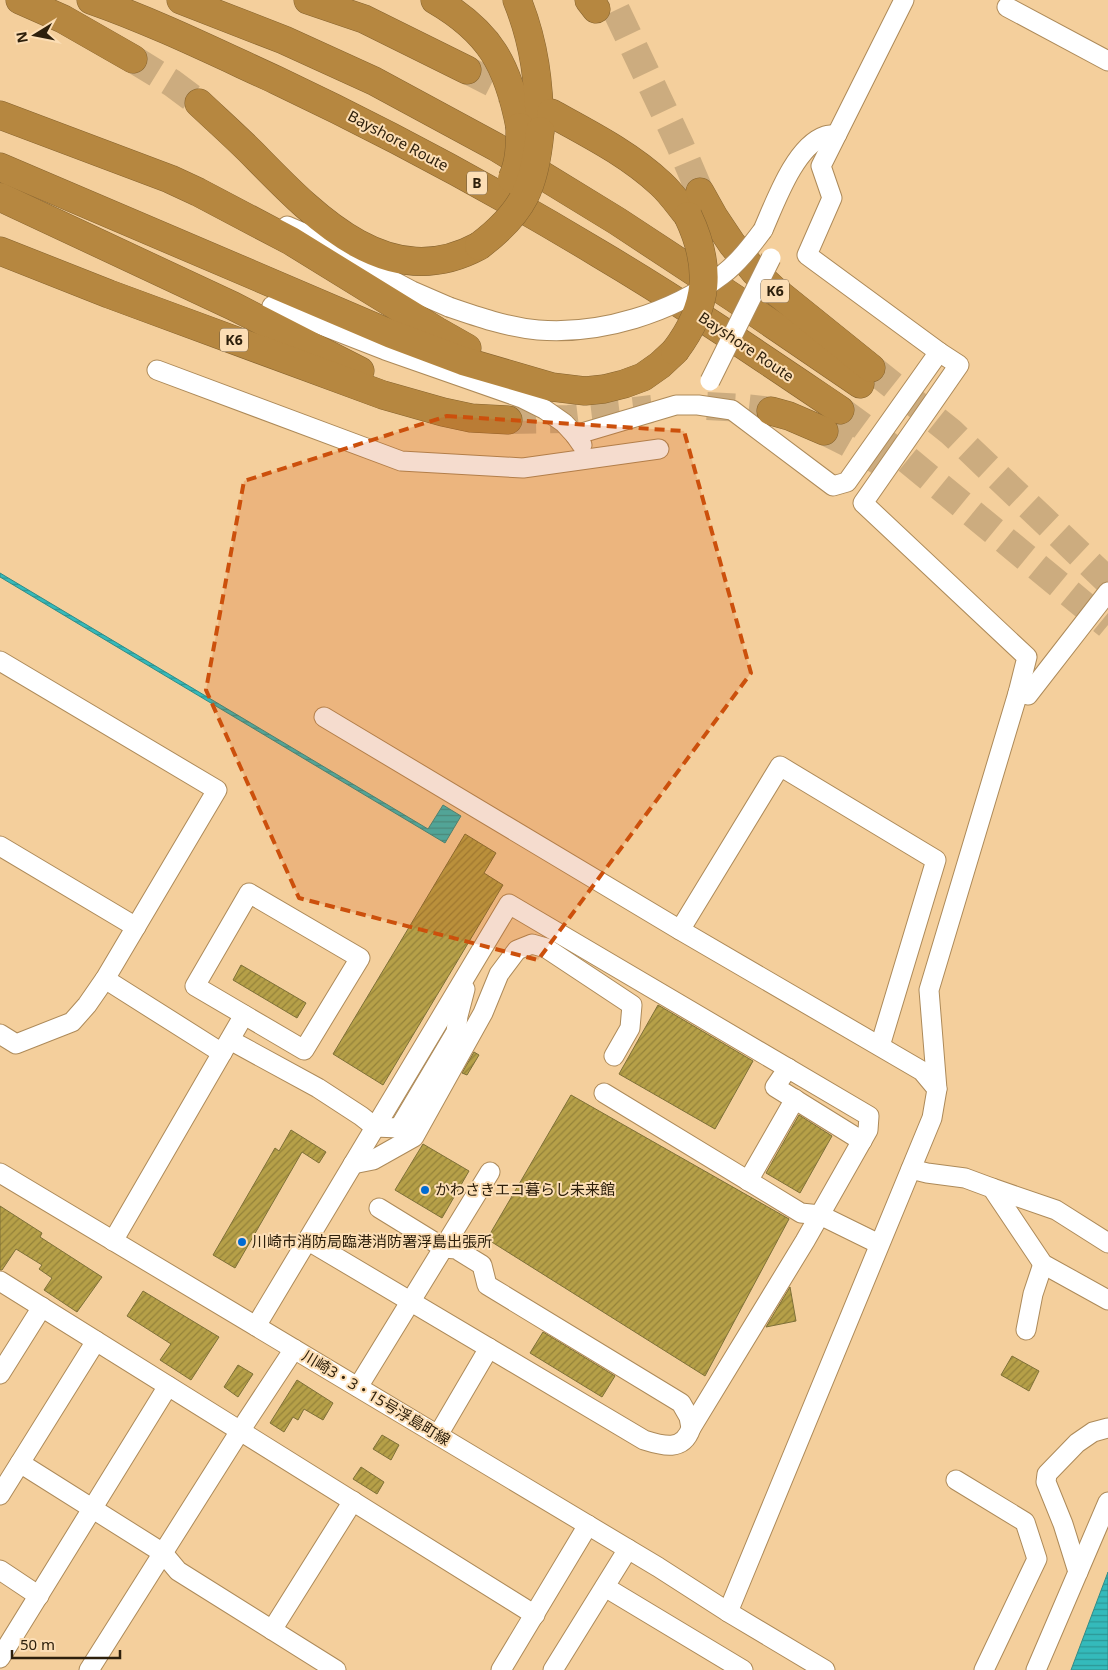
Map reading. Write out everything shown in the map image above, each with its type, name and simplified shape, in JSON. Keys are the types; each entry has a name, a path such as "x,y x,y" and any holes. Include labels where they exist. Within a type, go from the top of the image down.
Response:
{"highway":[{"path":"20,0 63,19 133,59"},
{"name":"Bayshore Route","path":"91,0 226,57 333,107 475,182 606,257 713,325 840,410"},
{"name":"K6","path":"181,0 284,40 374,81 496,147 617,221 734,298 866,376 755,272 732,244 700,192"},
{"path":"308,0 364,19 467,70"},
{"path":"0,167 337,312 463,361 552,387 584,391 604,389 643,377 675,351 688,334 696,318 702,297 704,276 702,255 688,216 661,184 635,163 599,139 537,124 516,102 500,63 490,45 470,23 435,0"},
{"path":"200,103 316,216 340,233 356,241 384,248 412,249 474,239 506,193 516,169 520,149 537,124 540,91 534,56 517,0"},
{"path":"0,99 198,192 291,241 474,351 552,387"},
{"path":"0,116 170,179"},
{"path":"0,197 272,325 413,398 437,408 471,418"},
{"path":"0,209 131,258"},
{"name":"K6","path":"0,251 345,382 424,408 471,418 508,420"},
{"path":"771,411 789,416 824,431"}],"street":[{"path":"728,1612 932,1118 937,1089 929,990 1018,692 1026,656 863,503 959,365 808,254 832,198 821,166 904,0"},
{"path":"1003,2 1108,61"},
{"path":"198,192 301,232 412,291 449,307 494,322 538,330 579,330 618,323 651,313 674,303 721,275 739,259 763,230 791,169 800,156 814,142 824,136 837,134"},
{"path":"698,405 771,258"},
{"path":"272,306 385,350 522,398 544,409 564,423 575,435 589,460"},
{"path":"575,435 676,406 698,405 732,410 833,486 847,482 939,352"},
{"path":"157,370 401,461 523,468 659,449"},
{"path":"1018,692 1028,695 1108,592"},
{"path":"0,660 216,790 88,1005 72,1022 16,1044 0,1034"},
{"path":"324,717 680,930 922,1071 937,1089"},
{"path":"680,930 780,766 936,860 880,1046"},
{"path":"0,846 136,927"},
{"path":"249,893 360,958 304,1050 244,1015 195,986 249,893"},
{"path":"256,1326 307,1240 509,904 869,1116 868,1130 820,1215 684,1441 672,1446 641,1444 489,1348 307,1240"},
{"path":"353,1164 373,1160 414,1137 483,1013 499,974 517,950 532,944 546,948 632,1005 630,1028 614,1056"},
{"path":"469,971 475,980 483,1013"},
{"path":"105,979 226,1046 318,1088 375,1127"},
{"path":"113,1240 244,1015"},
{"path":"788,1068 775,1087 862,1141"},
{"path":"604,1093 801,1213 820,1215 879,1244"},
{"path":"748,1181 795,1099"},
{"path":"911,1168 927,1173 965,1178 1056,1210 1108,1244"},
{"path":"358,1387 490,1172"},
{"name":"川崎3・3・15号浮島町線","path":"0,1173 628,1549 825,1670"},
{"path":"992,1188 1043,1264 1108,1300"},
{"path":"379,1208 444,1248 456,1249 482,1265 487,1285 681,1403 689,1417 691,1428"},
{"path":"1026,1330 1033,1294 1043,1264"},
{"path":"0,1281 535,1615"},
{"path":"0,1374 42,1307"},
{"path":"0,1494 96,1341"},
{"path":"438,1435 489,1348"},
{"path":"89,1670 294,1349"},
{"path":"0,1658 168,1386"},
{"path":"1078,1572 1063,1524 1046,1482 1047,1474 1077,1443 1093,1432 1108,1428"},
{"path":"20,1463 163,1553 178,1571 336,1670"},
{"path":"956,1480 1025,1522 1038,1559 984,1670"},
{"path":"272,1630 353,1502"},
{"path":"1036,1670 1108,1502"},
{"path":"501,1670 588,1525"},
{"path":"553,1670 628,1549"},
{"path":"0,1570 39,1596"},
{"path":"605,1587 743,1670"}],"highlighted area":[{"path":"447,416 684,431 751,673 538,960 299,898 206,690 244,481"}],"water":[{"path":"0,573 428,829 443,805 461,816 445,843 0,577"},
{"path":"1108,1572 1108,1670 1071,1670"}],"building":[{"path":"465,834 496,853 484,873 503,885 383,1085 333,1054"},
{"path":"241,965 306,1003 297,1018 233,980"},
{"path":"658,1005 753,1061 715,1129 619,1074"},
{"path":"474,1052 479,1055 467,1075 462,1073"},
{"path":"571,1095 789,1219 705,1376 487,1239"},
{"path":"799,1115 832,1136 800,1193 766,1173"},
{"path":"291,1130 326,1152 319,1163 302,1152 235,1268 213,1255 275,1148 279,1151"},
{"path":"423,1144 469,1171 442,1218 395,1190"},
{"path":"0,1206 42,1233 40,1237 102,1277 77,1312 44,1290 52,1278 39,1269 42,1265 16,1249 2,1270 0,1270"},
{"path":"790,1287 796,1321 766,1327"},
{"path":"143,1291 219,1337 191,1380 160,1360 171,1344 127,1316"},
{"path":"543,1332 615,1376 602,1397 530,1353"},
{"path":"1012,1356 1039,1371 1029,1391 1001,1375"},
{"path":"238,1365 253,1374 238,1397 224,1387"},
{"path":"297,1380 333,1403 323,1420 304,1409 298,1420 293,1417 284,1432 270,1423"},
{"path":"382,1435 399,1445 391,1460 373,1449"},
{"path":"361,1467 384,1482 377,1494 353,1479"}],"tunnel":[{"path":"616,10 680,145 700,192"},
{"path":"133,59 172,83 199,103"},
{"path":"467,70 526,100"},
{"path":"871,368 951,432 1108,581"},
{"path":"707,406 771,411"},
{"path":"508,420 569,419 652,409"},
{"path":"840,410 904,457 1108,625"},
{"path":"824,431 891,468"}],"place":[{"name":"かわさきエコ暮らし未来館","path":"425,1190"},
{"name":"川崎市消防局臨港消防署浮島出張所","path":"242,1242"}]}
